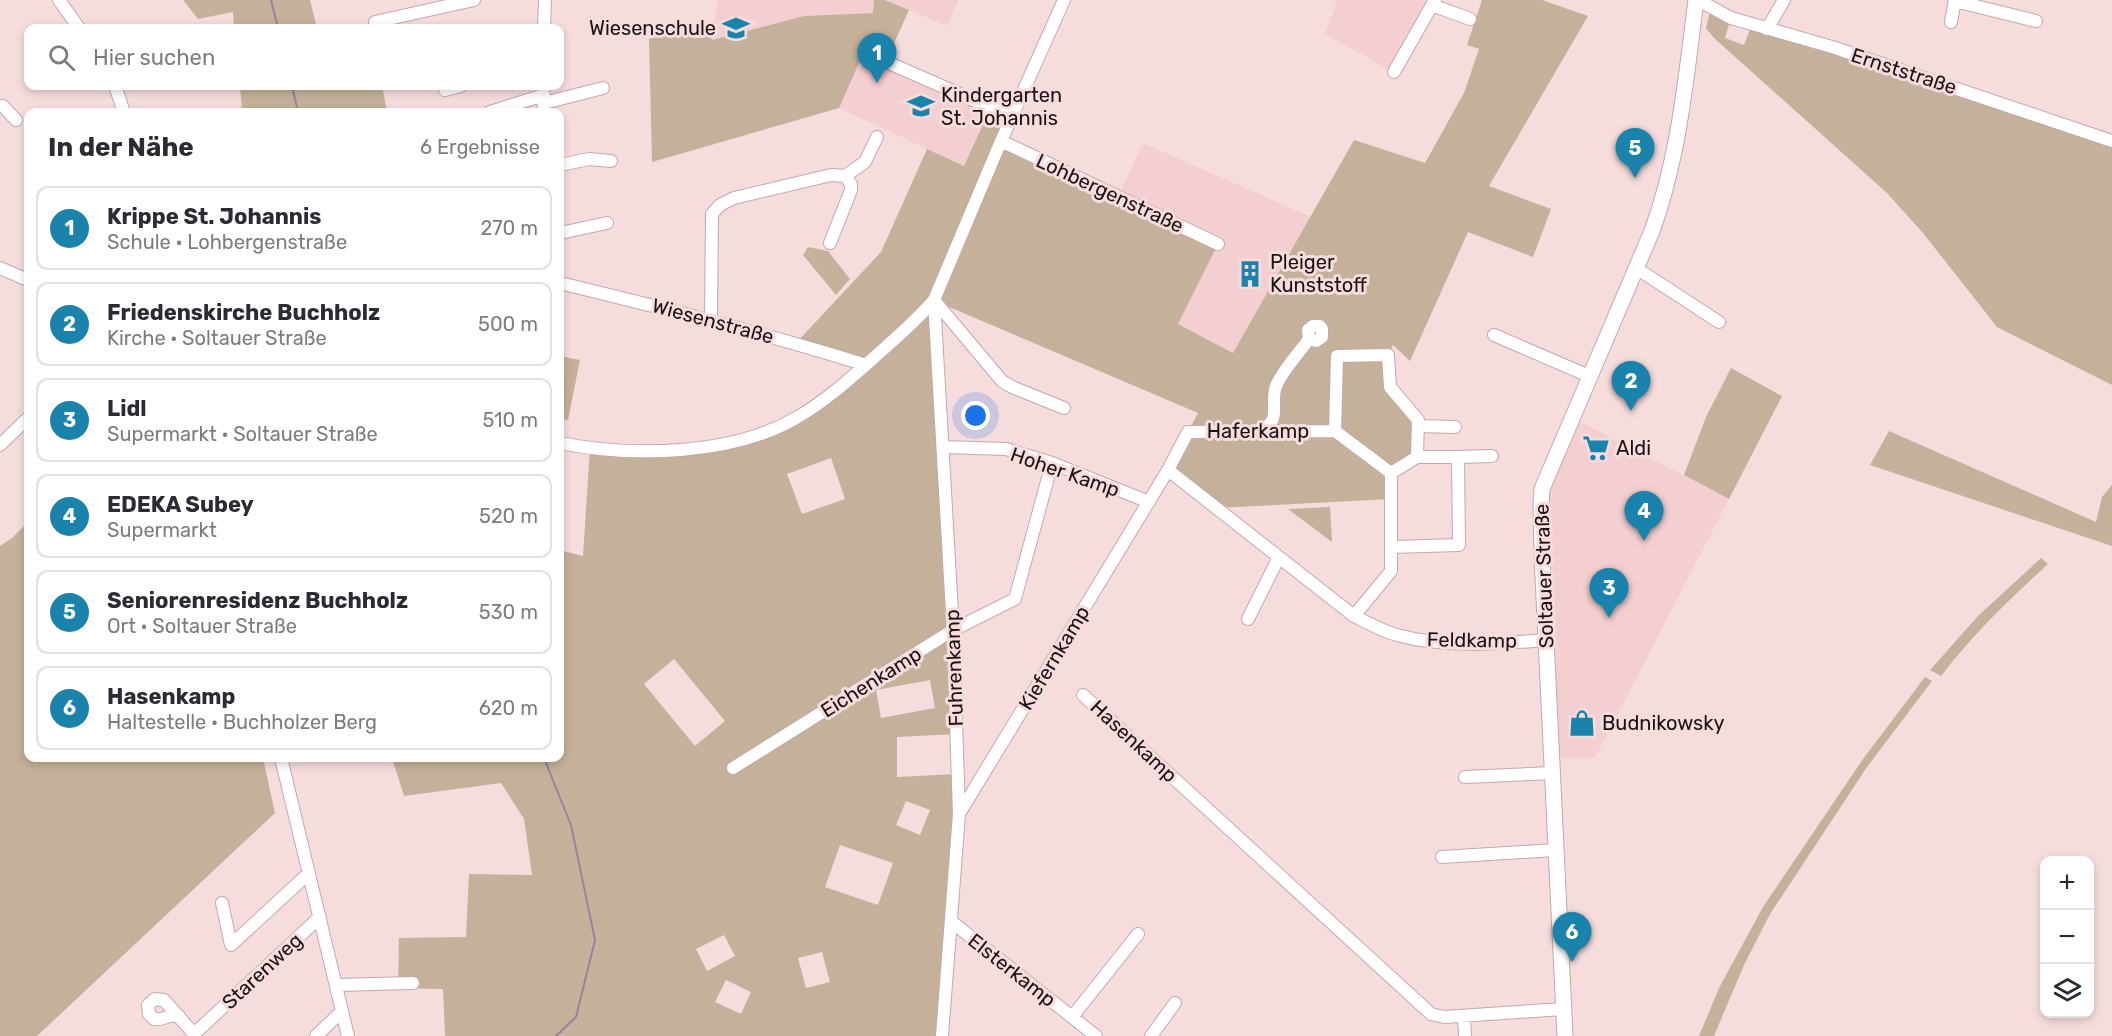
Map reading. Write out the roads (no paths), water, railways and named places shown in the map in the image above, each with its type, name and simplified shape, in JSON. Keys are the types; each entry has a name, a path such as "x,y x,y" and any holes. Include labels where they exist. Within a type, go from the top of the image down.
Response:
{"main road":[{"name":"Soltauer Straße","path":"1565,1036 1551,766 1541,523 1542,489 1665,195 1675,150 1697,0"}],"street":[{"path":"59,0 76,24"},
{"path":"375,22 474,0"},
{"path":"544,24 545,0"},
{"path":"564,444 656,453 717,445 763,433 794,420 818,404 918,319 934,300 1064,0"},
{"name":"Ernststraße","path":"1697,0 1731,18 1832,47 2112,141"},
{"path":"1767,29 1784,0"},
{"path":"1951,22 1955,0 2036,21"},
{"path":"1394,72 1433,2 1470,19"},
{"path":"880,59 1012,117"},
{"path":"507,108 603,88"},
{"path":"116,90 123,108"},
{"path":"0,106 3,106 16,120"},
{"path":"711,320 712,214 720,205 734,198 794,183 831,175 845,176 865,162 877,137"},
{"name":"Lohbergenstraße","path":"1001,141 1218,244"},
{"path":"564,164 589,159 610,161"},
{"path":"830,243 851,190 850,183 845,176"},
{"path":"564,232 607,223"},
{"path":"0,268 24,278"},
{"path":"1636,268 1719,322"},
{"name":"Wiesenstraße","path":"564,284 711,320 866,365"},
{"path":"934,300 1002,381 1064,408"},
{"name":"Fuhrenkamp","path":"934,300 953,630 959,814 942,1036"},
{"path":"1494,335 1589,376"},
{"path":"1258,431 1270,425 1274,414 1277,384 1309,339"},
{"path":"1391,473 1335,431 1337,356 1388,355 1390,387 1418,420 1417,456"},
{"path":"0,445 24,422"},
{"path":"1418,426 1455,427"},
{"name":"Haferkamp","path":"1168,470 1188,432 1335,431"},
{"name":"Hoher Kamp","path":"943,447 1006,449 1052,463 1149,502"},
{"path":"1391,473 1417,456 1492,456"},
{"path":"1391,547 1458,545 1458,456"},
{"name":"Eichenkamp","path":"733,768 953,630 1015,599 1052,463"},
{"path":"1149,502 1168,470"},
{"name":"Feldkamp","path":"1168,470 1354,616 1395,634 1421,640 1454,643 1546,640"},
{"path":"1354,616 1391,571 1391,473"},
{"name":"Kiefernkamp","path":"959,814 1149,502"},
{"path":"1248,619 1279,557"},
{"name":"Hasenkamp","path":"1083,694 1431,1014 1444,1017 1563,1009"},
{"path":"282,762 348,1036"},
{"path":"1465,777 1551,766"},
{"path":"1442,856 1555,850"},
{"path":"222,903 231,945 309,873"},
{"name":"Starenweg","path":"179,1016 194,1034 320,917"},
{"name":"Elsterkamp","path":"952,922 1096,1036"},
{"name":"Elsterkamp","path":"1072,1017 1138,934"},
{"path":"336,985 413,983"},
{"path":"1151,1036 1175,1003"},
{"path":"316,1036 342,1011"},
{"path":"1464,1016 1465,1036"}],"waterway":[{"path":"271,0 277,24"},
{"path":"293,90 297,108"},
{"path":"546,762 571,825 595,940 576,1017 556,1036"}],"place":[{"name":"Wiesenschule","path":"736,28"},
{"name":"Krippe St. Johannis","path":"877,83"},
{"name":"Kindergarten St. Johannis","path":"921,106"},
{"name":"Seniorenresidenz Buchholz","path":"1635,178"},
{"name":"Pleiger Kunststoff","path":"1250,274"},
{"name":"Friedenskirche Buchholz","path":"1631,411"},
{"name":"Aldi","path":"1596,448"},
{"name":"EDEKA Subey","path":"1644,541"},
{"name":"Lidl","path":"1609,618"},
{"name":"Budnikowsky","path":"1582,723"},
{"name":"Hasenkamp","path":"1572,962"}]}
